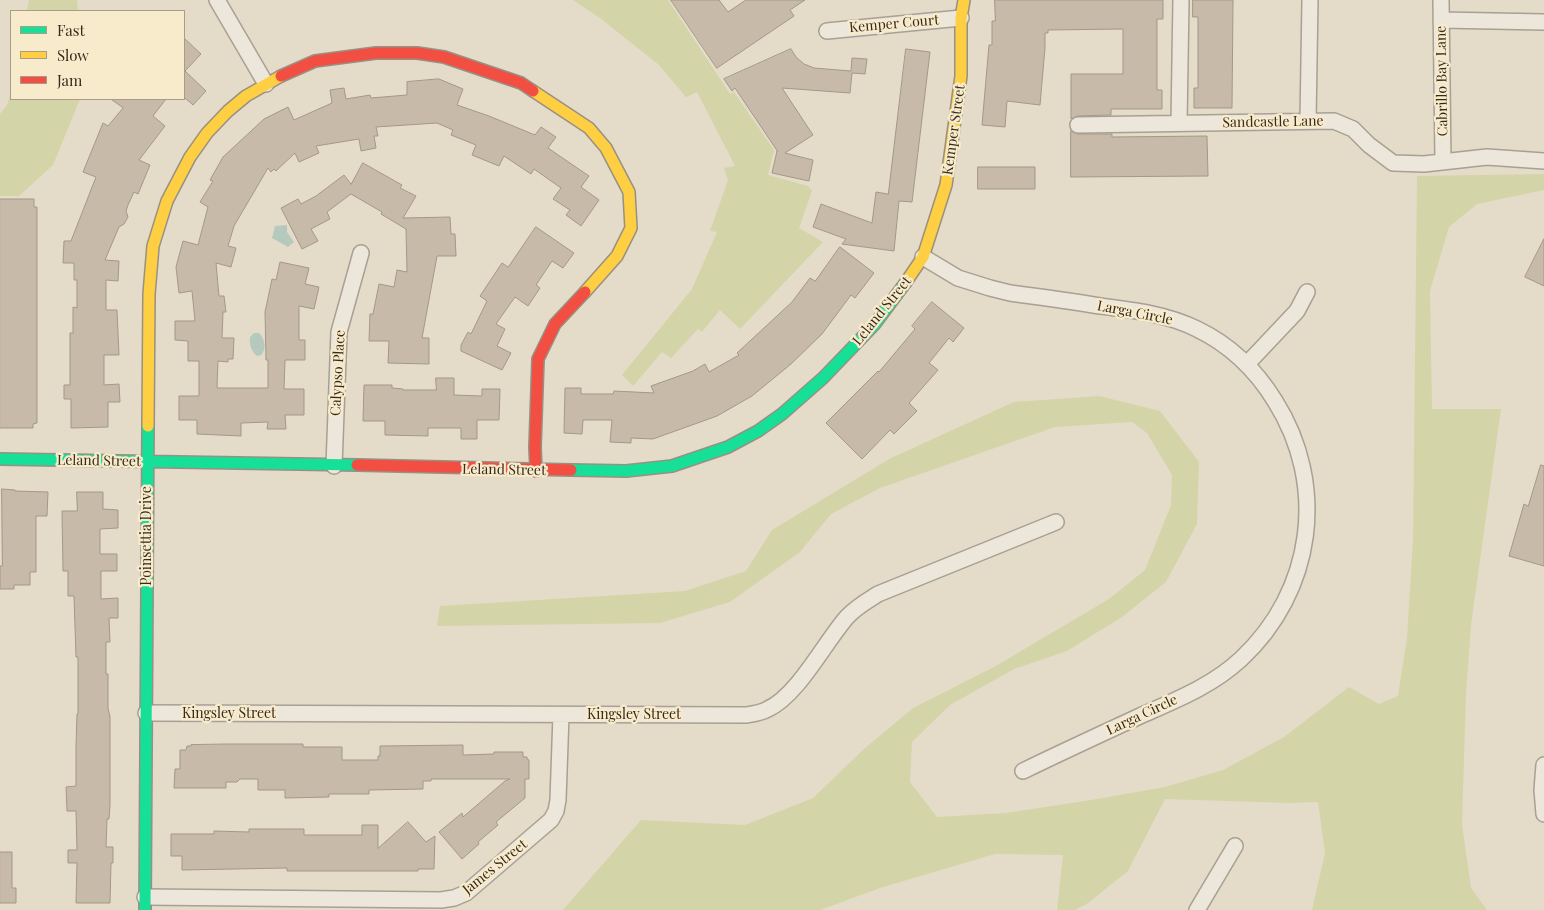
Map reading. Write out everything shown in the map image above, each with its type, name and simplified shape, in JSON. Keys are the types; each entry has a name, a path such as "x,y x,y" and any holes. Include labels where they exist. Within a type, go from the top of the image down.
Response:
{"street":[{"path":"217,0 266,84"},
{"name":"Kemper Street","path":"924,257 944,192 950,159 961,76 961,18 964,0"},
{"path":"1179,123 1181,0"},
{"path":"1308,121 1310,0"},
{"name":"Cabrillo Bay Lane","path":"1441,0 1444,162"},
{"name":"Kemper Court","path":"827,30 961,18"},
{"path":"1442,20 1544,22"},
{"name":"Poinsettia Drive","path":"145,904 149,294 153,246 167,201 190,157 207,133 240,101 290,71 315,61 376,54 417,53 444,57 521,83 589,128 606,148 629,192 631,228 617,256 555,324 538,358 536,470"},
{"name":"Sandcastle Lane","path":"1078,125 1334,121 1353,129 1369,145 1393,163 1424,164 1487,157 1544,161"},
{"name":"Calypso Place","path":"334,466 339,332 361,252"},
{"name":"Larga Circle","path":"924,257 958,278 990,288 1143,312 1188,325 1213,338 1247,364 1268,390 1281,410 1294,437 1305,476 1308,503 1307,532 1301,561 1284,604 1254,647 1213,681 1193,692 1023,770"},
{"name":"Leland Street","path":"0,459 626,471 672,466 728,447 758,431 803,397 824,378 874,325 924,257"},
{"path":"1247,364 1297,311 1307,292"},
{"name":"Kingsley Street","path":"146,713 561,715 746,715 758,713 769,709 795,686 848,617 861,604 878,594 1056,522"},
{"name":"James Street","path":"145,904 441,900 466,894 551,820 556,811 560,773 561,715"},
{"path":"1544,765 1542,790 1544,814"},
{"path":"1197,910 1235,846"}],"green space":[{"path":"29,0 77,0 78,10 27,10"},
{"path":"573,0 668,0 730,94 734,92 774,150 768,175 808,186 812,191 799,228 823,242 740,329 720,310 702,332 698,329 671,358 662,352 633,386 622,375 692,289 717,232 710,231 728,180 724,168 735,166 697,92 686,97 659,65 600,18"},
{"path":"10,96 10,100 80,100 53,165 19,196 0,196 0,114 7,105"},
{"path":"1544,174 1544,190 1477,204 1449,227 1430,291 1432,409 1501,409 1471,625 1466,694 1462,824 1471,888 1487,910 1312,910 1325,853 1318,802 1290,803 1165,799 1128,871 1088,903 1075,910 1057,910 1063,855 995,854 880,888 820,910 563,910 641,820 745,825 813,798 864,749 913,708 994,667 1109,599 1145,570 1171,505 1172,475 1147,433 1132,422 1055,427 880,488 831,514 800,552 730,602 660,623 437,626 440,606 685,591 746,571 772,530 891,458 1014,402 1099,396 1160,411 1199,462 1197,524 1166,582 1122,617 1067,651 1014,669 950,705 912,742 910,782 937,817 1006,813 1165,787 1223,770 1284,737 1349,687 1379,704 1398,696 1407,638 1413,541 1417,176"}],"shaded area":[{"path":"287,225 287,232 294,242 288,247 272,238 275,226"},
{"path":"254,333 259,333 263,338 264,344 263,353 257,356 252,350 250,342 250,337"}],"building":[{"path":"671,0 719,0 728,12 746,0 805,0 790,10 794,16 717,68"},
{"path":"995,0 1163,0 1163,19 1157,19 1157,90 1162,90 1162,109 1111,109 1111,115 1078,116 1071,119 1071,74 1123,74 1123,29 1048,30 1048,33 1045,33 1040,105 1007,101 1005,127 982,125 989,45 992,45 992,21 995,21"},
{"path":"1193,0 1233,0 1232,108 1194,108 1194,88 1198,88 1198,17 1193,17"},
{"path":"185,39 201,54 185,71"},
{"path":"791,49 804,64 814,68 851,71 852,58 867,59 865,74 852,73 850,93 782,88 813,135 785,153 813,160 809,181 772,173 778,152 735,88 732,91 724,79"},
{"path":"906,49 930,52 912,202 899,201 894,251 842,244 846,239 813,227 821,204 872,223 876,192 888,194"},
{"path":"185,71 206,91 193,105 185,98"},
{"path":"439,79 463,89 457,105 535,135 541,127 556,137 548,148 589,176 581,187 599,200 581,226 566,215 570,210 553,199 561,188 534,169 531,174 504,156 499,166 472,155 476,145 451,135 453,130 437,123 376,127 378,136 374,136 376,148 361,151 359,139 316,146 319,153 299,162 295,153 276,171 274,169 271,172 268,168 234,226 228,246 236,248 231,267 216,263 219,296 224,296 226,312 223,312 222,338 234,338 233,359 228,359 228,362 218,361 217,388 268,388 265,312 272,279 276,280 280,262 309,268 305,284 319,287 314,309 299,306 299,340 305,340 305,360 285,360 284,389 304,389 304,415 285,415 286,429 267,429 268,422 241,423 241,436 197,434 197,420 179,420 179,396 199,396 199,361 188,361 188,341 175,340 175,321 195,321 192,291 179,293 176,267 183,241 198,245 208,207 200,202 213,181 210,180 223,157 264,119 288,107 294,120 332,103 330,90 344,88 346,99 370,95 371,98 407,95 407,82"},
{"path":"112,100 165,100 153,116 165,126 139,160 150,165 138,194 134,192 126,211 128,217 124,224 119,227 105,260 119,261 118,281 106,280 106,310 117,310 119,355 104,355 104,385 119,384 120,402 108,402 108,427 71,428 71,399 64,399 64,385 70,385 70,333 73,333 73,307 77,308 77,280 74,280 74,263 63,263 64,241 71,241 96,177 83,172 103,123 108,126 123,108"},
{"path":"1071,131 1078,134 1112,134 1112,137 1207,136 1208,176 1071,177"},
{"path":"363,163 402,185 400,188 416,196 403,218 450,217 451,234 455,234 456,256 437,256 422,338 429,338 429,364 388,363 389,341 369,341 370,314 373,314 379,284 394,287 397,270 407,272 406,229 351,194 327,212 330,219 311,229 318,241 302,249 281,208 298,199 301,204 316,196 344,175 351,184"},
{"path":"978,167 1035,167 1035,189 978,189"},
{"path":"0,199 34,199 34,207 37,207 37,423 33,424 33,428 0,428"},
{"path":"536,227 574,253 563,268 552,261 536,285 540,288 528,306 515,297 496,324 505,329 497,346 511,353 502,370 461,351 461,345 468,332 471,334 487,301 480,296 502,263 508,267"},
{"path":"1544,239 1544,286 1525,277"},
{"path":"840,247 874,273 855,298 851,295 822,334 791,364 752,396 717,416 653,439 631,438 631,443 610,442 612,420 583,420 582,434 564,433 565,388 581,388 581,394 613,394 614,391 654,393 651,386 693,371 705,364 709,372 739,355 737,353 792,302 810,278 815,281"},
{"path":"932,302 964,328 953,342 949,338 929,363 938,370 909,403 917,411 894,434 890,430 862,459 826,423 879,372 915,329 912,326"},
{"path":"436,378 454,378 454,395 482,396 482,389 500,389 499,420 477,420 477,439 461,439 461,428 428,428 428,436 385,435 385,421 363,421 364,385 392,385 392,388 403,390 436,390"},
{"path":"1541,465 1544,466 1544,566 1509,556 1524,504 1528,506"},
{"path":"2,489 48,492 47,516 36,516 36,572 30,572 30,585 14,585 14,589 0,589 0,566 2,566"},
{"path":"77,492 103,492 103,509 118,510 118,528 100,529 100,554 117,554 117,571 101,571 101,599 118,598 118,618 109,618 110,642 106,642 106,674 108,674 108,708 110,717 110,805 109,819 107,819 106,847 113,847 110,903 76,903 77,863 68,863 68,850 77,850 76,811 67,811 66,787 76,786 78,657 76,657 74,596 68,596 68,571 63,571 62,511 77,511"},
{"path":"303,744 303,747 342,747 342,760 378,760 380,746 463,745 463,755 523,752 523,757 527,757 529,760 529,779 525,779 525,798 496,822 498,825 462,859 439,832 462,813 463,817 505,781 510,779 431,779 431,781 423,781 423,789 369,790 369,794 329,794 329,797 285,798 285,790 258,790 258,779 240,779 237,782 226,782 226,788 174,788 175,769 180,769 180,750 186,750 187,746 191,745"},
{"path":"408,822 426,842 435,836 434,869 418,869 418,871 287,871 287,868 182,870 182,856 171,856 171,834 214,834 214,831 249,832 249,829 304,829 304,835 362,835 362,825 378,825 378,848"},
{"path":"0,852 12,852 12,888 16,888 16,903 0,903"}],"traffic: fast":[{"path":"571,470 626,471 672,466 728,447 758,431 782,414 823,378 874,325 906,282"},
{"path":"145,910 148,426"},
{"path":"0,459 357,465"}],"traffic: slow":[{"path":"906,282 923,257 946,185 961,76 961,18 964,0"},
{"path":"148,426 149,294 153,246 167,201 190,157 207,133 228,111 246,96 281,76"},
{"path":"533,91 589,128 606,148 629,192 631,228 617,256 585,292"}],"traffic: jam":[{"path":"281,76 315,61 376,53 417,53 444,57 521,83 533,91"},
{"path":"536,471 538,359 555,324 585,292"},
{"path":"357,465 571,470"}]}
